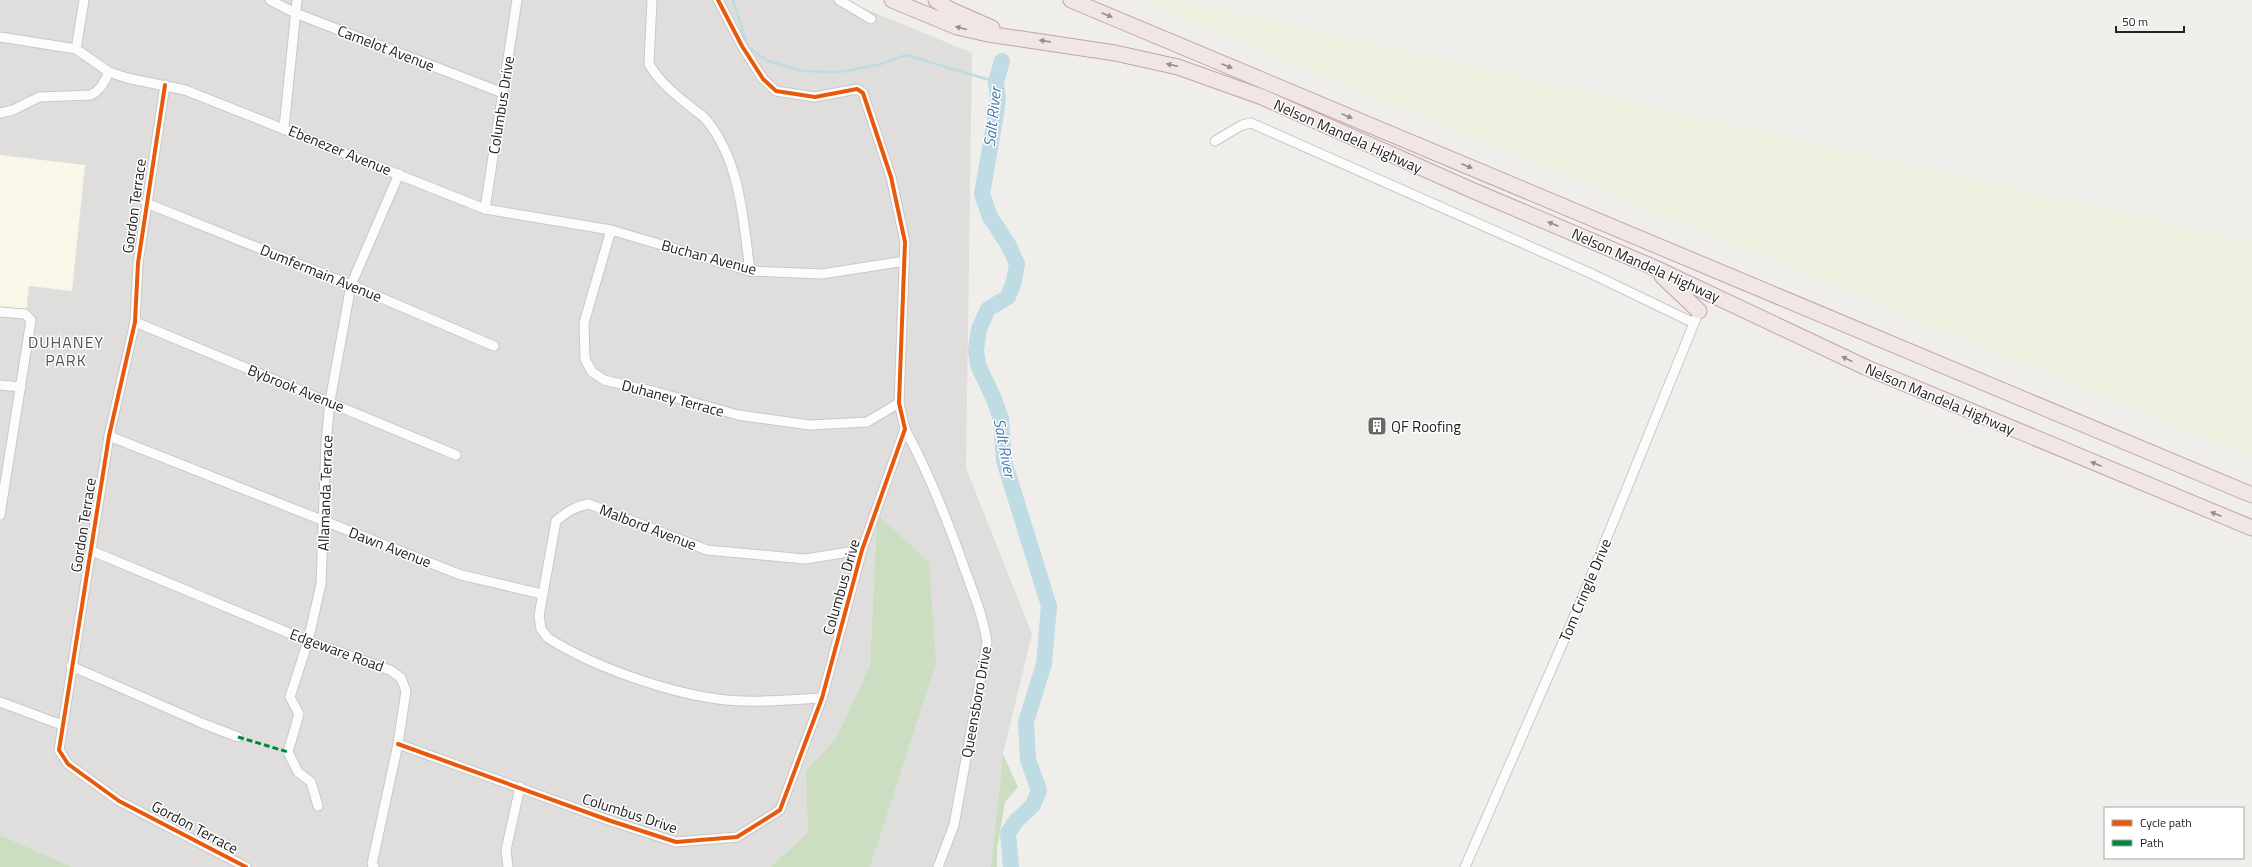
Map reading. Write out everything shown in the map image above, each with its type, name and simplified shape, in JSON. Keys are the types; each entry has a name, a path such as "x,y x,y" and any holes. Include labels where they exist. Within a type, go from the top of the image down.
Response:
{"highway":[{"path":"892,0 957,27 988,34 1027,38"},
{"path":"936,0 949,9 988,27 1027,38"},
{"name":"Nelson Mandela Highway","path":"1071,0 1714,271 2252,495"},
{"name":"Nelson Mandela Highway","path":"1027,38 1115,53 1178,67 1262,97 1474,191 1653,266 1865,367 2252,528"},
{"path":"1653,266 1697,317"}],"street":[{"path":"0,37 76,49 84,0"},
{"name":"Camelot Avenue","path":"270,0 295,13 503,93"},
{"path":"284,128 297,0"},
{"name":"Columbus Drive","path":"485,209 517,0"},
{"path":"652,0 649,64 654,73 673,92 708,121 728,155 741,202 750,271"},
{"path":"718,0 742,46 763,79 776,91 815,97 857,89 863,93 891,177 905,242 899,403 905,429"},
{"path":"839,0 870,19"},
{"name":"Ebenezer Avenue","path":"76,49 109,72 185,90 485,209 611,230"},
{"path":"0,113 13,110 39,97 91,95 98,92 109,72"},
{"name":"Gordon Terrace","path":"165,85 138,263 135,322 109,436 92,551 71,666 59,750 68,764 119,801 246,867"},
{"path":"1215,141 1242,125 1251,123 1590,273 1697,317"},
{"name":"Allamanda Terrace","path":"318,806 311,782 298,772 288,752 299,714 290,696 308,641 321,584 326,443 330,401 351,285 399,174"},
{"name":"Dumfermain Avenue","path":"146,204 351,285 494,346"},
{"name":"Buchan Avenue","path":"611,230 750,271 822,274 904,261"},
{"name":"Duhaney Terrace","path":"611,230 584,323 585,359 592,372 604,380 656,392 738,415 810,425 867,422 899,403"},
{"path":"0,312 25,314 30,320 21,388 0,515"},
{"name":"Tom Cringle Drive","path":"1465,867 1581,601 1697,317"},
{"name":"Bybrook Avenue","path":"135,322 330,401 456,455"},
{"path":"0,385 21,388"},
{"name":"Columbus Drive","path":"398,744 676,842 737,837 780,810 822,698 862,550 905,429"},
{"name":"Queensboro Drive","path":"905,429 925,466 951,532 984,623 987,642 954,825 938,867"},
{"name":"Dawn Avenue","path":"109,436 461,575 542,594"},
{"path":"0,455 10,456"},
{"name":"Malbord Avenue","path":"822,698 743,702 691,695 624,674 548,638 541,629 539,616 556,521 568,511 578,506 589,504 707,550 805,559 862,550"},
{"name":"Edgeware Road","path":"92,551 308,641 390,670 401,678 406,691 398,744 372,864 374,867"},
{"path":"71,666 204,724 238,737"},
{"path":"0,702 62,725"},
{"path":"508,867 506,850 520,787"}],"shaded area":[{"name":"DUHANEY PARK","path":"0,0 844,0 972,53 966,468 1032,634 1003,754 991,867 870,867 936,664 877,516 870,665 836,739 808,832 771,867 72,867 0,835"},
{"path":"0,155 85,165 72,291 29,286 26,313 0,310"}],"green space":[{"path":"1139,0 1179,0 2252,242 2252,457"},
{"path":"877,515 929,562 936,664 870,867 771,867 808,832 806,770 836,739 870,665"},
{"path":"1003,754 1018,787 1005,802 997,849 997,867 991,867"},
{"path":"0,835 72,867 0,867"}],"waterway":[{"path":"733,0 748,47 768,61 803,71 840,72 878,65 906,55 996,82"},
{"name":"Salt River","path":"1002,61 996,82 998,99 982,194 990,217 1008,244 1017,264 1014,281 1008,297 988,309 979,329 976,350 978,365 994,399 1001,419 1004,461 1049,606 1044,664 1026,722 1028,760 1039,790 1033,805 1016,821 1008,833 1011,867"}],"marked path":[{"path":"238,737 288,752"}],"cycle path":[{"path":"398,744 611,821 676,842 737,837 780,810 822,698 862,550 905,429 899,403 905,242 891,177 863,93 857,89 815,97 776,91 763,79 742,46 718,0"},
{"path":"165,85 138,263 135,322 109,436 59,750 68,764 119,801 246,867"}],"place":[{"name":"QF Roofing","path":"1377,426"}],"district":[{"name":"DUHANEY PARK","path":"66,351"}]}
